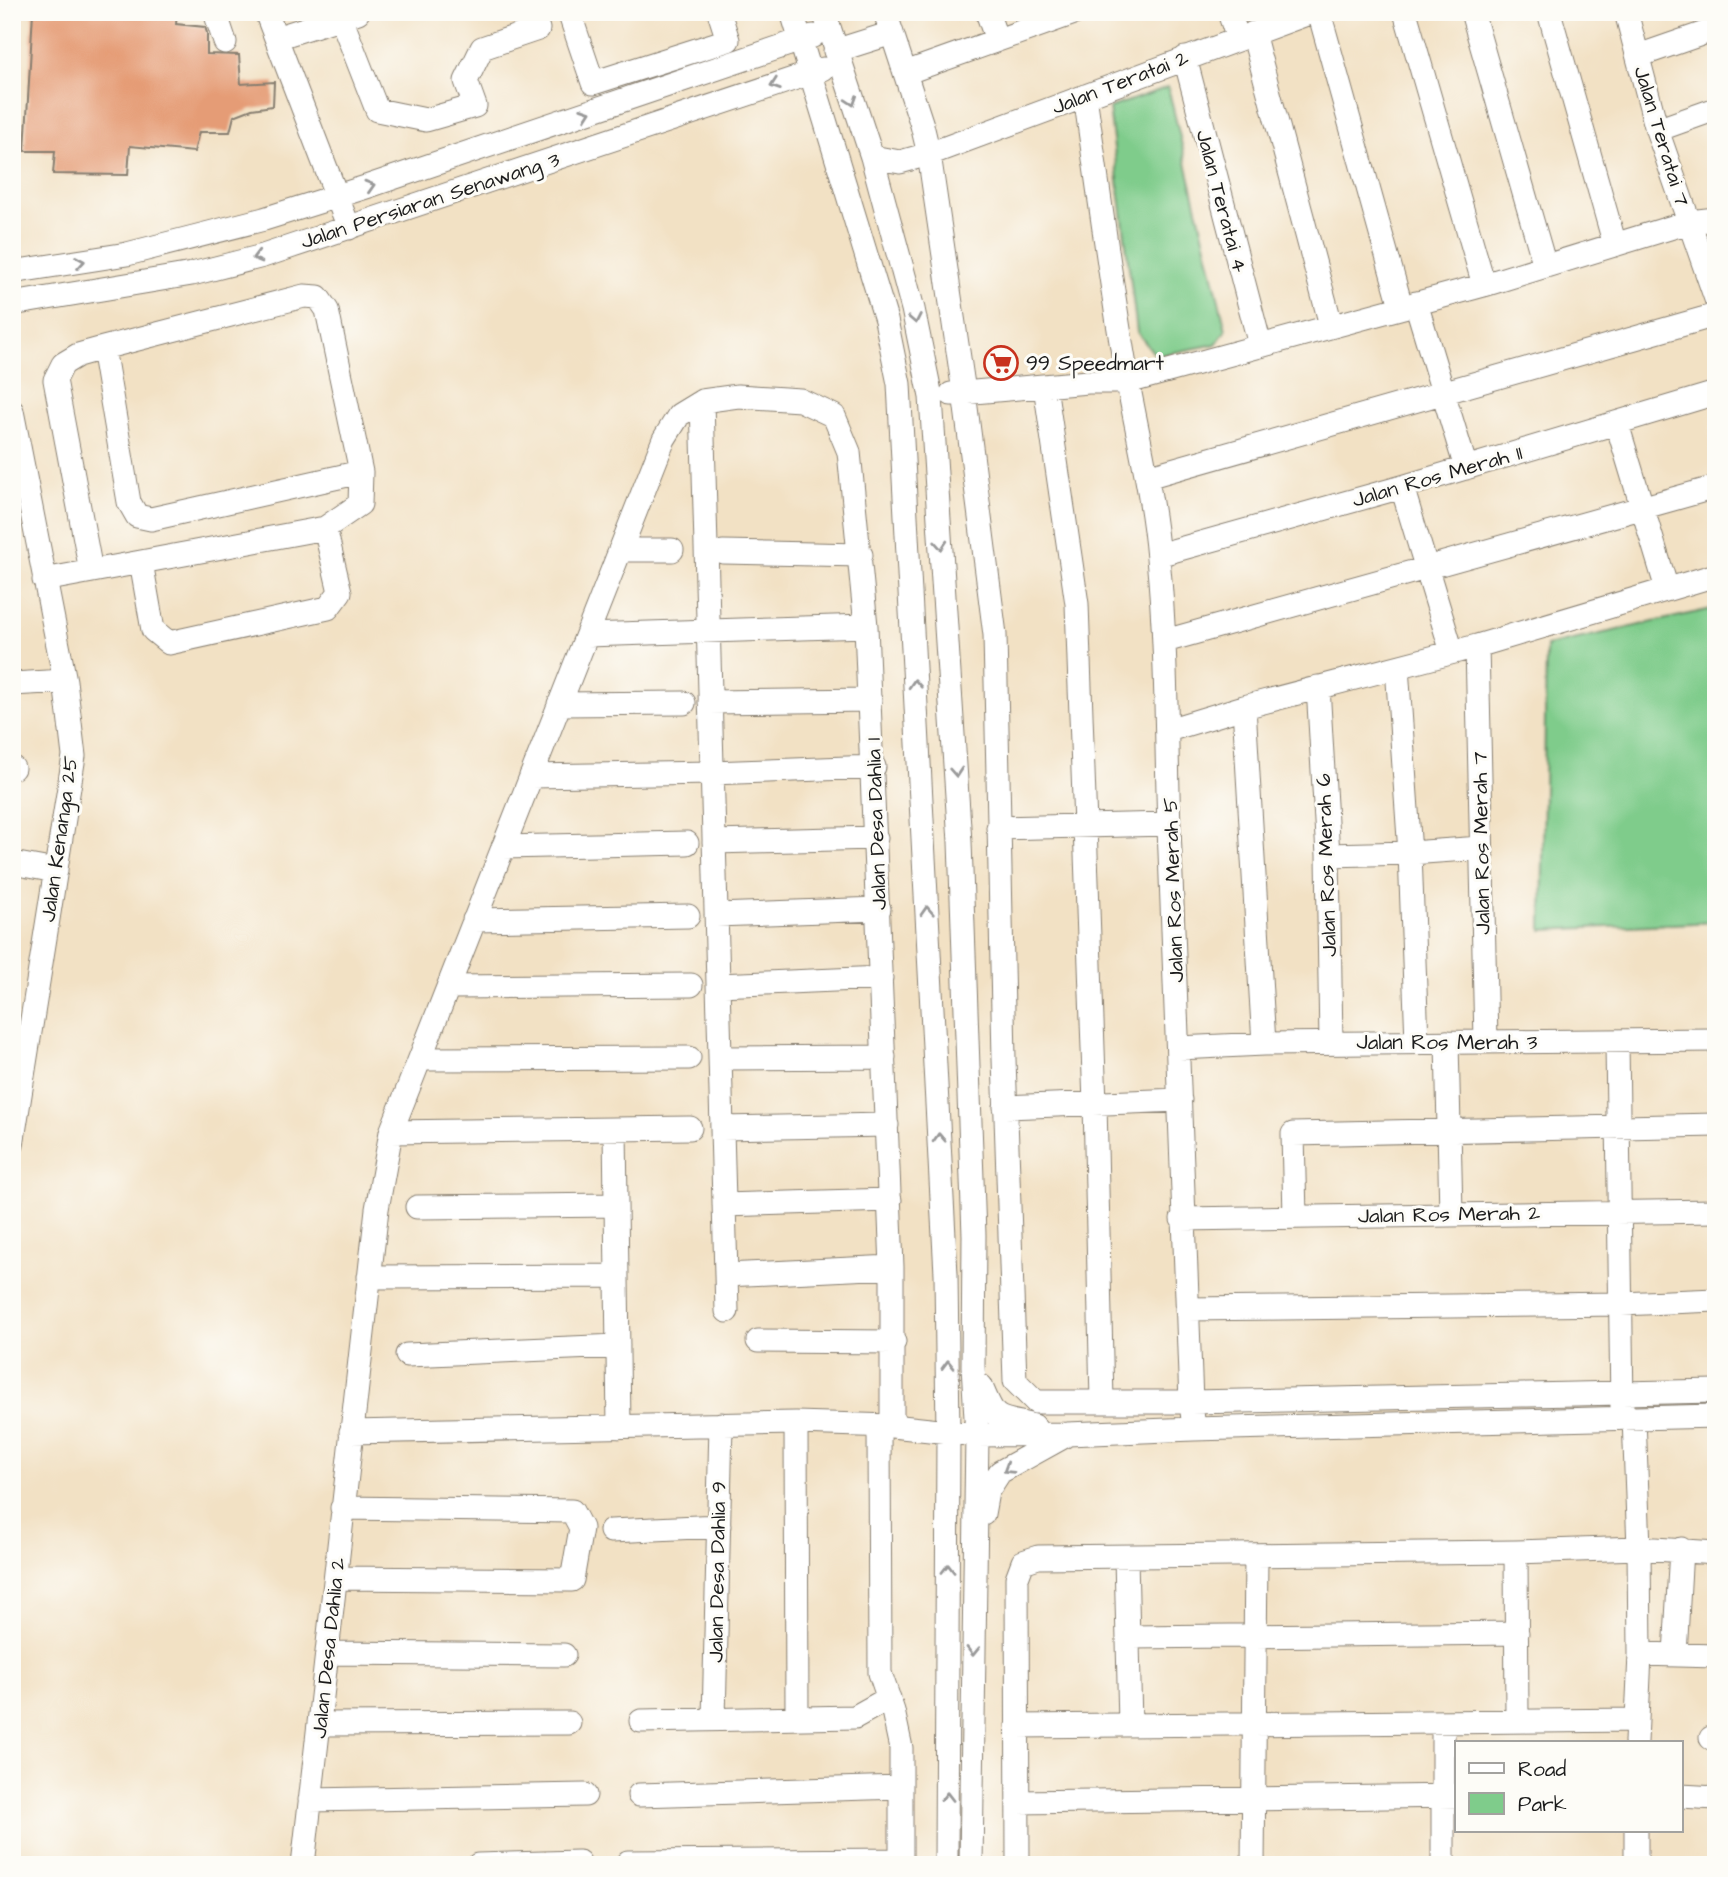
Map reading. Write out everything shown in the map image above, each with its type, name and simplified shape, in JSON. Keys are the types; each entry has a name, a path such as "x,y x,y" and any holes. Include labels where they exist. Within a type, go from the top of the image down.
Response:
{"street":[{"path":"215,12 225,42"},
{"path":"266,12 349,228"},
{"path":"276,38 349,15 377,110 426,120 475,106 466,81 482,48 538,29 533,12"},
{"path":"569,12 593,83 728,40 719,12"},
{"path":"792,12 886,320 899,384 947,1274 946,1865"},
{"path":"987,12 997,40"},
{"path":"905,73 1077,12"},
{"path":"1229,12 1246,36 1331,325"},
{"name":"Jalan Teratai 2","path":"872,157 900,162 929,154 1312,12"},
{"path":"1319,12 1409,304 1443,393 1466,468"},
{"path":"1405,12 1484,285"},
{"path":"1472,12 1545,267"},
{"path":"1549,12 1615,245"},
{"name":"Jalan Teratai 7","path":"1626,12 1657,130 1716,299"},
{"path":"971,1865 977,1435 973,1366 974,1235 960,842 931,397 913,309 872,157 832,39 888,22 929,154 964,392 995,635 1005,1107 1015,1381 1036,1402 1191,1402 1716,1391"},
{"path":"1638,57 1716,29"},
{"name":"Jalan Persiaran Senawang 3","path":"12,272 127,254 264,219 379,183 799,40 832,39"},
{"name":"Jalan Persiaran Senawang 3","path":"12,304 192,274 263,256 809,73 832,39"},
{"name":"Jalan Teratai 4","path":"1185,58 1260,345"},
{"name":"Jalan Ros Merah 5","path":"1085,96 1128,382 1147,477 1158,555 1165,641 1182,1219 1194,1429"},
{"path":"1657,130 1716,109"},
{"path":"931,397 964,392 1128,382 1484,285 1689,222 1716,219"},
{"path":"44,580 325,528 360,504 361,472 327,310 318,297 304,296 103,348 78,355 63,364 55,380 91,571"},
{"path":"1147,477 1716,315"},
{"path":"103,348 129,502 136,516 151,519 361,472"},
{"path":"1045,386 1077,604 1087,825 1101,1401"},
{"name":"Jalan Ros Merah 11","path":"1158,555 1402,487 1716,393"},
{"name":"Jalan Desa Dahlia 1","path":"474,920 664,439 679,415 702,401 738,396 800,400 834,416 849,452 861,555 874,767 894,1342 886,1427 880,1673 889,1698"},
{"path":"702,401 727,1311"},
{"name":"Jalan Kenanga 25","path":"12,411 23,524 44,580 65,681 74,756 12,1143"},
{"path":"1617,424 1667,589"},
{"path":"1402,487 1452,652"},
{"path":"1165,641 1716,487"},
{"path":"141,562 153,630 169,643 328,608 340,592 325,528"},
{"path":"620,550 672,550"},
{"path":"723,552 861,555"},
{"path":"1168,730 1244,707 1477,646 1716,575"},
{"path":"587,635 866,626"},
{"name":"Jalan Ros Merah 7","path":"1477,646 1486,1041"},
{"path":"1397,667 1410,853 1417,1042"},
{"path":"12,684 65,681"},
{"name":"Jalan Ros Merah 6","path":"1318,687 1328,855 1331,1043"},
{"path":"710,702 870,700"},
{"path":"559,704 684,703"},
{"path":"1244,707 1264,1044"},
{"path":"531,776 874,767"},
{"path":"998,828 1169,824"},
{"path":"714,842 876,838"},
{"path":"503,848 687,842"},
{"path":"1328,855 1481,848"},
{"path":"12,863 56,870"},
{"path":"716,915 879,909"},
{"path":"474,920 688,916"},
{"name":"Jalan Desa Dahlia 2","path":"303,1865 377,1209 391,1132 474,920"},
{"path":"718,985 881,978"},
{"path":"448,987 691,985"},
{"name":"Jalan Ros Merah 3","path":"1179,1048 1331,1043 1716,1040"},
{"path":"1447,1042 1451,1214"},
{"path":"1017,1726 1517,1721 1636,1731 1640,1654 1639,1548 1627,1418 1622,1392 1618,1042"},
{"path":"720,1058 884,1057"},
{"path":"420,1059 689,1058"},
{"path":"1005,1107 1180,1100"},
{"path":"722,1128 887,1125"},
{"path":"1294,1217 1293,1134 1716,1125"},
{"path":"391,1132 690,1128"},
{"path":"615,1129 620,1427"},
{"path":"724,1205 890,1200"},
{"path":"416,1207 616,1205"},
{"name":"Jalan Ros Merah 2","path":"1182,1219 1716,1211"},
{"path":"726,1275 892,1267"},
{"path":"369,1277 617,1276"},
{"path":"1187,1309 1621,1304 1716,1300"},
{"path":"758,1341 894,1342"},
{"path":"407,1355 618,1346"},
{"path":"973,1366 992,1414 1067,1434"},
{"path":"351,1432 796,1423 886,1427 948,1434 1067,1434 1716,1416"},
{"path":"796,1423 797,1718"},
{"name":"Jalan Desa Dahlia 9","path":"714,1719 721,1424"},
{"path":"974,1562 987,1492 1000,1472 1067,1434"},
{"path":"337,1578 572,1580 581,1528 572,1511 342,1508"},
{"path":"611,1531 719,1526"},
{"path":"1018,1865 1017,1578 1023,1562 1038,1557 1126,1558 1639,1548 1716,1553"},
{"path":"1675,1655 1681,1549"},
{"path":"1516,1552 1517,1721"},
{"path":"1253,1865 1256,1555"},
{"path":"1126,1558 1130,1725"},
{"path":"1129,1637 1517,1633"},
{"path":"328,1653 564,1655"},
{"path":"1640,1654 1716,1656"},
{"path":"628,1862 901,1862 901,1748 889,1698 855,1717 641,1721"},
{"path":"1443,1722 1450,1796 1443,1865"},
{"path":"320,1724 569,1723"},
{"path":"639,1795 901,1787"},
{"path":"310,1800 584,1795"},
{"path":"1018,1802 1450,1796"},
{"path":"1682,1796 1716,1798"},
{"path":"1636,1832 1636,1865"},
{"path":"478,1865 579,1862"}],"green space":[{"path":"1168,87 1226,330 1216,344 1156,356 1137,332 1109,108"},
{"path":"1716,608 1716,922 1542,930 1546,646"}],"building":[{"path":"33,12 177,12 176,24 205,27 207,54 239,55 241,84 274,82 273,106 252,109 234,116 230,132 199,132 194,152 130,146 128,175 53,174 55,151 25,151"}],"place":[{"name":"99 Speedmart","path":"1001,363"}]}
